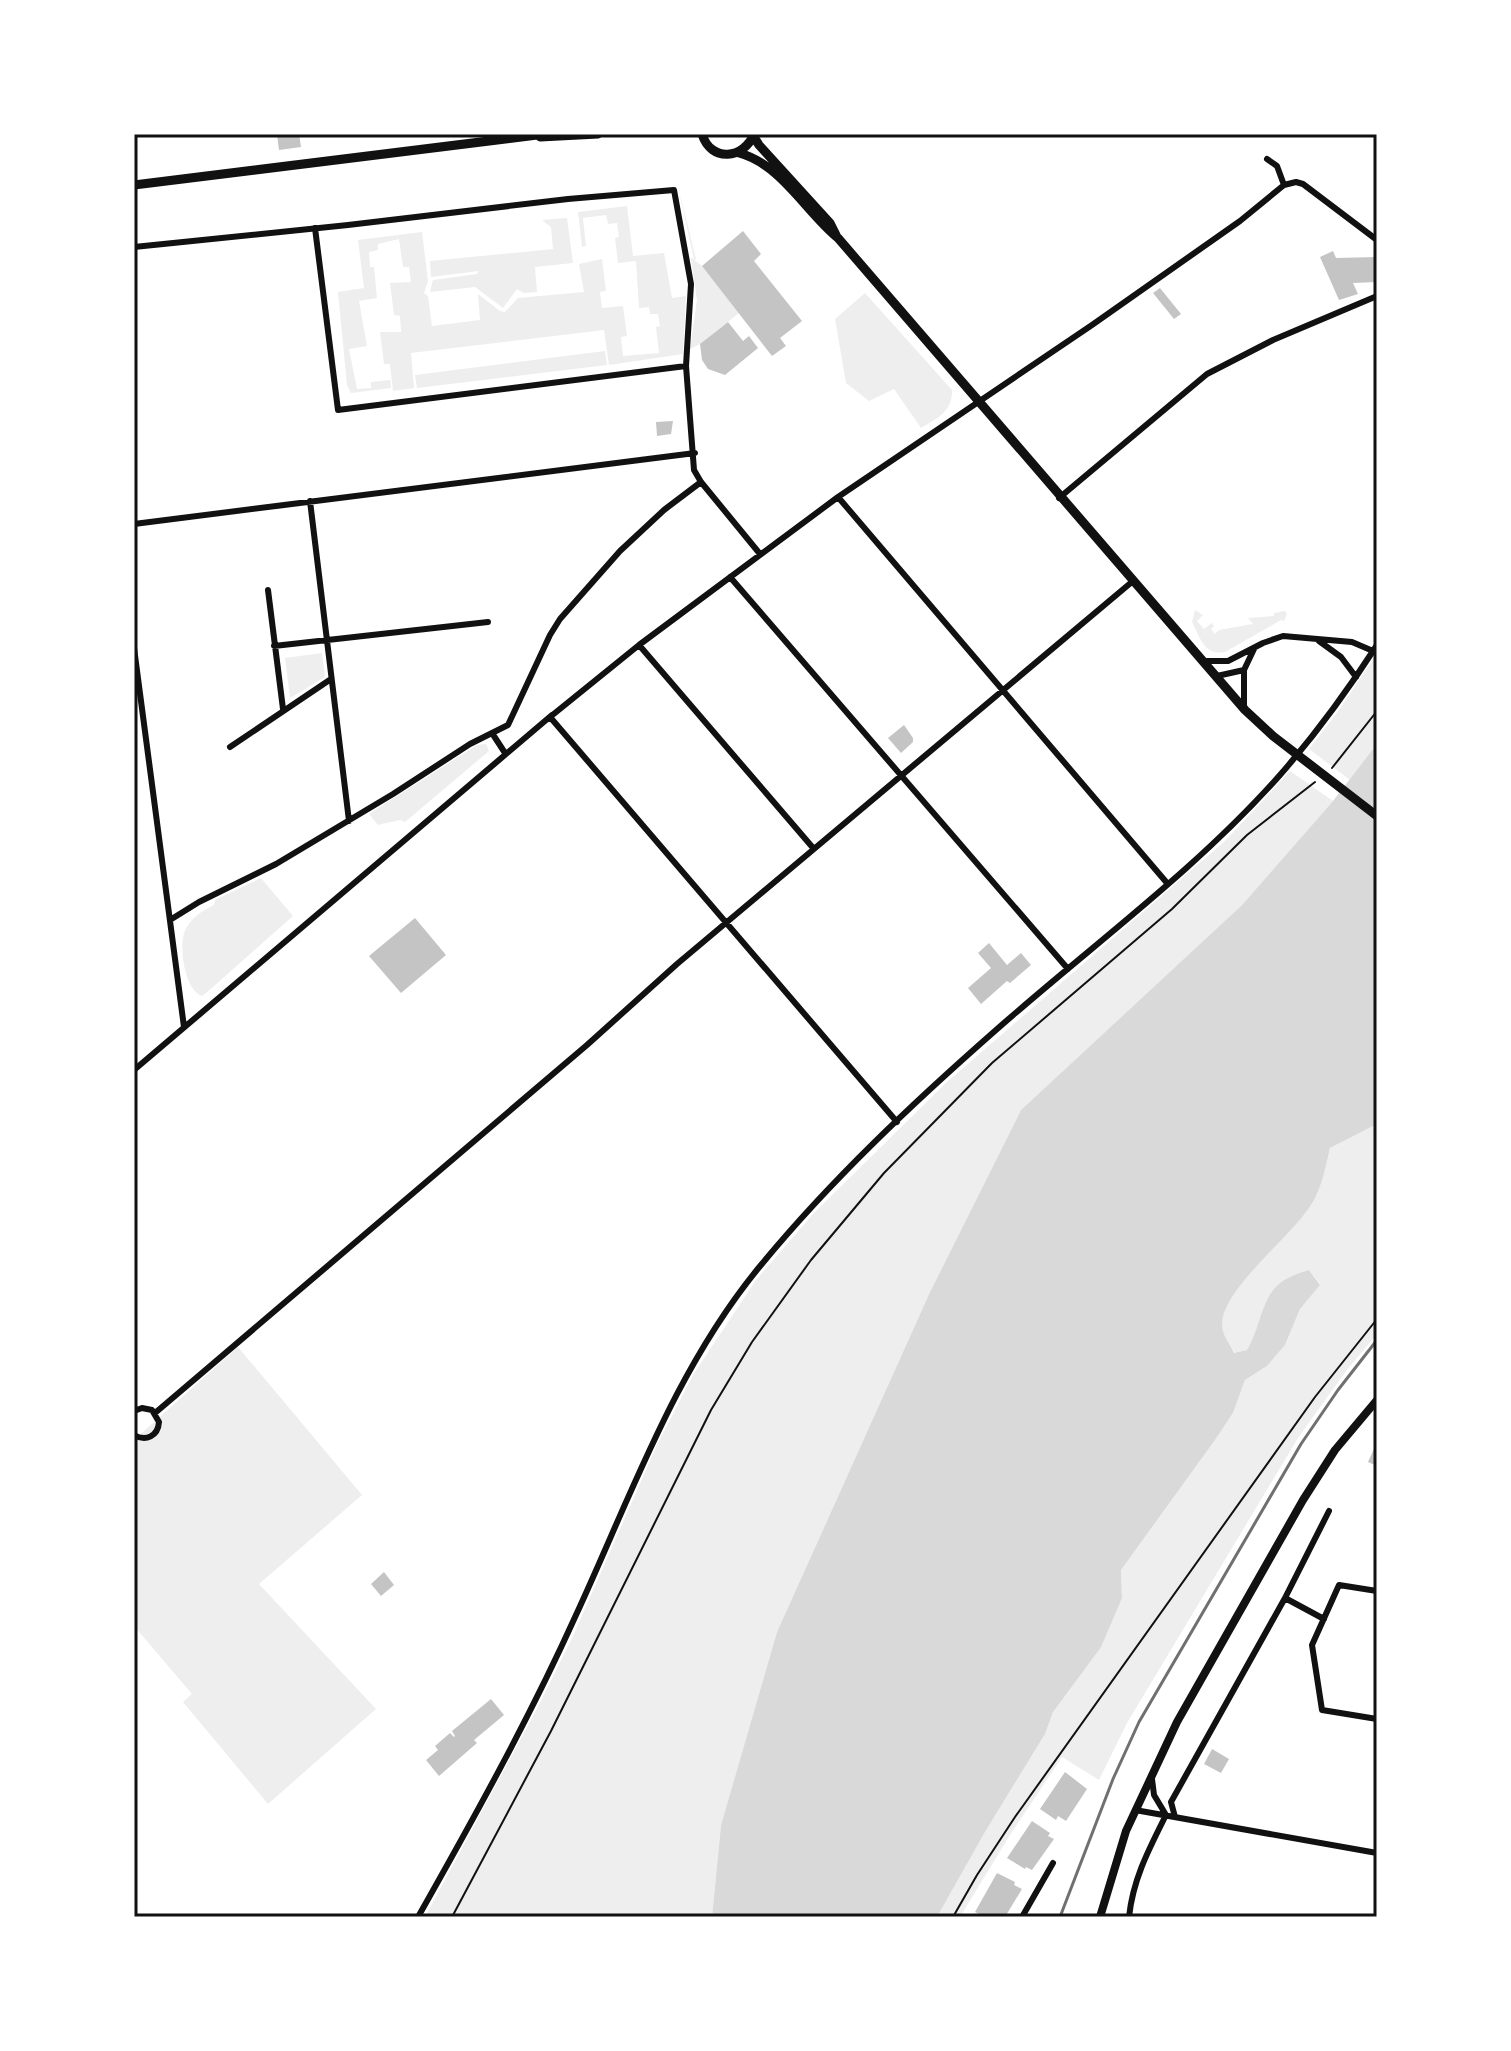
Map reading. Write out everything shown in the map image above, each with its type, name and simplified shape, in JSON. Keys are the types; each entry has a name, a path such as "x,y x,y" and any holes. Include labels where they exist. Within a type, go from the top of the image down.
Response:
{"main road":[{"path":"529,138 545,134"},
{"path":"134,185 529,138 598,134"},
{"path":"700,136 717,153 726,155 747,148 754,135 830,223 838,238"},
{"path":"739,153 765,166 838,238 1059,498 1245,710 1377,816"},
{"path":"1100,1917 1135,1810 1177,1722 1273,1549 1335,1450 1377,1400"}],"street":[{"path":"1267,159 1277,166 1284,185"},
{"path":"550,717 639,645 838,497 1229,229 1284,185 1303,184 1377,240"},
{"path":"134,247 674,190 691,284 686,366 694,470 760,554"},
{"path":"315,228 338,410 686,366"},
{"path":"1059,498 1207,374 1273,340 1377,296"},
{"path":"134,524 695,453"},
{"path":"170,920 276,864 470,744 508,725 560,619 620,551 664,510 701,482"},
{"path":"838,497 1167,883"},
{"path":"310,501 349,821"},
{"path":"730,577 1068,969"},
{"path":"155,1413 727,923 1133,581"},
{"path":"268,590 283,709"},
{"path":"274,646 488,622"},
{"path":"418,1917 529,1715 644,1459 715,1328 764,1261 897,1122 996,1030 1225,832 1281,774 1375,648 1352,642 1283,636 1228,661 1201,661"},
{"path":"1319,641 1341,657 1356,677"},
{"path":"639,645 814,849"},
{"path":"134,648 184,1027"},
{"path":"1245,710 1244,670 1254,649"},
{"path":"1214,676 1244,670"},
{"path":"230,747 331,679"},
{"path":"134,1070 555,713 550,717"},
{"path":"550,717 897,1122"},
{"path":"492,733 505,753"},
{"path":"134,1411 147,1408 155,1413 159,1422 154,1435 145,1438 134,1435"},
{"path":"1175,1817 1171,1802 1285,1598 1329,1511"},
{"path":"1377,1591 1339,1585 1312,1645 1322,1710 1377,1719"},
{"path":"1285,1598 1324,1619"},
{"path":"1151,1774 1154,1795 1166,1815"},
{"path":"1135,1810 1377,1853"},
{"path":"1129,1917 1131,1894 1138,1871 1166,1815"},
{"path":"1022,1917 1053,1863"}],"path":[{"path":"1323,773 1341,759 1377,711"},
{"path":"452,1917 551,1731 669,1490 737,1365 811,1260 909,1146 992,1063 1172,909 1247,835 1313,784"},
{"path":"953,1917 992,1852 1082,1724 1315,1397 1377,1319"}],"shaded area":[{"path":"677,182 696,259 694,260 739,313 690,349 697,300 691,258 694,259"},
{"path":"627,206 633,256 664,253 672,298 686,296 683,354 609,365 604,330 411,353 414,388 393,391 390,364 384,364 380,332 401,332 400,316 394,315 390,283 411,282 409,267 403,267 399,239 378,244 378,250 369,252 377,298 359,301 367,346 349,349 357,389 371,388 371,382 390,380 391,388 351,393 347,385 338,292 364,288 358,240 422,232 428,281 424,293 428,296 432,326 480,320 478,294 505,312 518,298 584,292 579,264 602,259 606,291 600,292 602,308 623,306 627,336 621,337 623,356 659,353 658,314 650,314 649,307 639,308 636,261 618,263 617,223 608,224 606,215 583,218 586,246 582,247 578,212"},
{"path":"567,218 573,263 535,267 537,292 523,293 517,289 503,308 475,287 430,292 433,280 477,274 479,271 431,277 430,261 553,249 551,227 542,220"},
{"path":"865,293 952,390 947,409 921,428 894,389 869,401 846,383 835,319"},
{"path":"605,351 607,365 417,388 415,375"},
{"path":"1195,610 1203,615 1197,621 1204,629 1212,623 1214,626 1211,629 1215,634 1219,630 1253,624 1248,618 1274,616 1274,613 1285,611 1287,614 1284,621 1225,652 1218,652 1207,648 1200,639 1192,622"},
{"path":"322,653 325,677 290,698 285,658"},
{"path":"1377,653 1377,744 1350,780 1309,749"},
{"path":"486,744 489,751 405,822 400,820 378,825 369,814 477,745"},
{"path":"1377,744 1377,1124 1330,1148 1321,1185 1307,1211 1231,1299 1223,1316 1223,1331 1234,1353 1247,1350 1267,1301 1281,1283 1309,1270 1320,1285 1300,1309 1285,1345 1267,1366 1245,1380 1233,1413 1121,1570 1122,1598 1101,1647 1053,1712 1045,1734 937,1917 712,1917 721,1825 777,1632 930,1292 1021,1110 1242,905 1333,801"},
{"path":"1290,771 1333,801 1242,905 1021,1110 930,1292 777,1632 721,1825 712,1917 425,1917 540,1703 657,1445 693,1375 756,1280 814,1213 947,1082 1225,841"},
{"path":"261,878 293,916 202,996 191,986 184,967 182,947 187,926 197,915 214,905 215,900"},
{"path":"1377,1124 1377,1334 1298,1438 1127,1723 1099,1780 1062,1757 960,1917 937,1917 1045,1734 1053,1712 1122,1598 1121,1570 1233,1413 1245,1380 1267,1366 1285,1345 1300,1309 1320,1284 1309,1270 1282,1282 1273,1291 1247,1350 1235,1353 1223,1331 1223,1316 1231,1299 1243,1281 1307,1211 1318,1191 1330,1148"},
{"path":"238,1347 362,1495 259,1584 376,1709 268,1804 183,1702 192,1694 134,1626 134,1440"}],"building":[{"path":"277,134 299,134 301,147 279,150"},
{"path":"743,231 761,254 754,261 802,321 780,338 786,346 772,356 702,266"},
{"path":"1333,251 1336,258 1377,257 1377,282 1353,283 1358,294 1339,300 1320,257"},
{"path":"1160,288 1181,314 1174,319 1153,293"},
{"path":"728,322 743,341 749,336 758,348 725,375 708,369 702,360 700,344"},
{"path":"673,421 671,434 657,436 656,422"},
{"path":"904,725 913,742 901,753 888,738"},
{"path":"415,918 446,955 401,993 369,956"},
{"path":"989,943 1007,965 1021,953 1031,965 981,1004 968,988 991,968 978,953"},
{"path":"1377,1442 1377,1466 1368,1462"},
{"path":"384,1572 394,1585 381,1596 371,1584"},
{"path":"491,1699 504,1715 439,1776 426,1760 438,1750 435,1746 450,1733 454,1737 452,1731"},
{"path":"1212,1749 1229,1759 1221,1773 1204,1764"},
{"path":"1065,1772 1087,1789 1066,1821 1058,1816 1056,1820 1040,1809"},
{"path":"1032,1821 1054,1839 1032,1870 1007,1858"},
{"path":"997,1873 1022,1889 1005,1917 985,1917 975,1912"}],"railway":[{"path":"1060,1917 1113,1779 1139,1722 1301,1444 1377,1340"}]}
